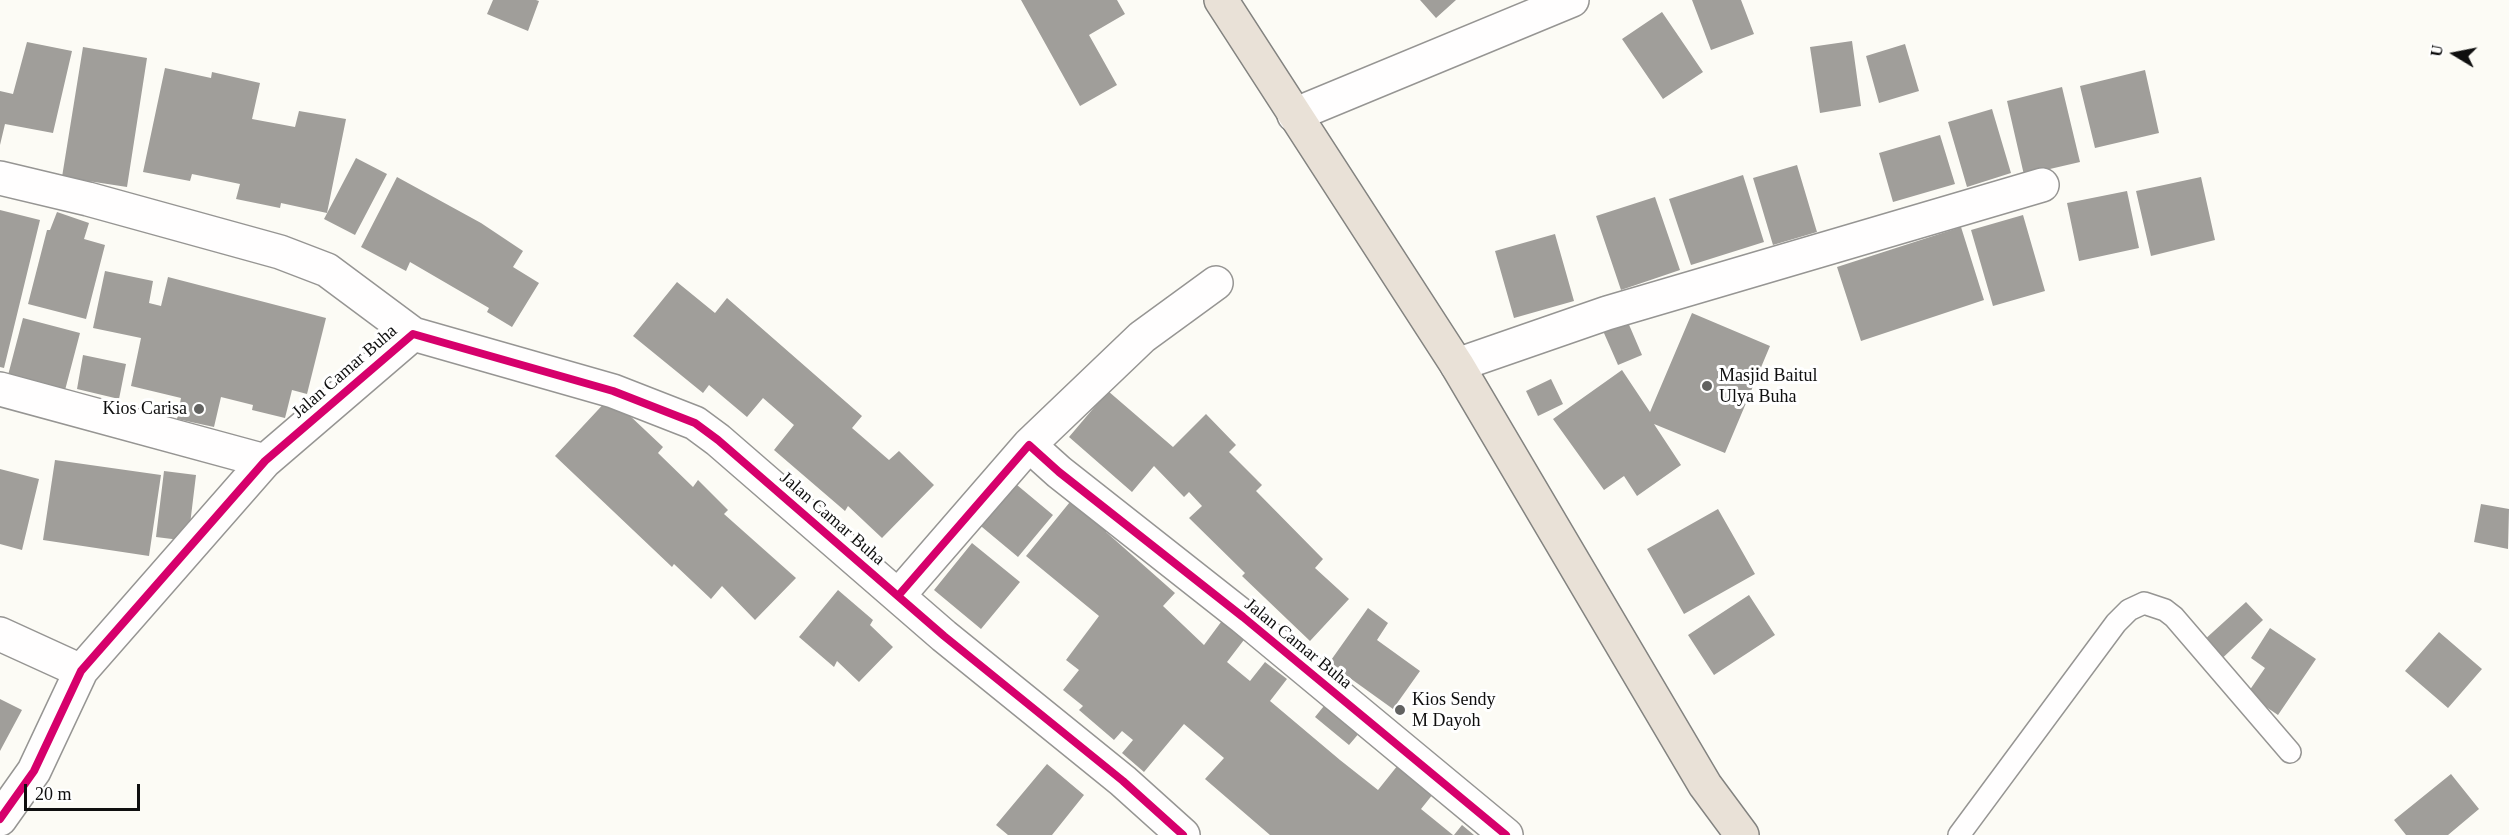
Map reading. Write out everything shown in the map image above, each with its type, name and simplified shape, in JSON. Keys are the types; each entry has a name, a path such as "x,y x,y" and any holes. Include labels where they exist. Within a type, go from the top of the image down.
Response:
{"highway":[{"path":"1221,0 1457,365 1705,785 1742,835"}],"street":[{"path":"1294,115 1572,0"},
{"name":"Jalan Camar Buha","path":"0,178 280,252 327,270 413,334 614,391 695,423 718,440 898,596 1123,781 1183,835"},
{"path":"1457,365 1607,313 2042,185"},
{"path":"898,596 1029,446 1142,337 1216,283"},
{"name":"Jalan Camar Buha","path":"0,819 34,771 81,671 265,460 413,334"},
{"path":"0,389 265,460"},
{"name":"Jalan Camar Buha","path":"1029,446 1243,617 1506,835"},
{"path":"0,634 81,671"}],"lane":[{"path":"1959,835 2116,623 2129,610 2144,603 2164,610 2174,617 2290,752"}],"building":[{"path":"493,0 539,1 528,31 487,14"},
{"path":"1021,0 1117,0 1125,14 1089,35 1117,85 1080,106"},
{"path":"1420,0 1456,0 1436,18"},
{"path":"1692,0 1741,0 1754,34 1711,50"},
{"path":"1662,12 1703,72 1663,99 1622,39"},
{"path":"1852,41 1861,106 1820,113 1810,47"},
{"path":"27,42 72,51 53,133 5,124 0,145 0,91 13,94"},
{"path":"1905,44 1919,91 1879,103 1866,56"},
{"path":"83,47 147,58 127,187 62,177"},
{"path":"165,68 211,78 212,72 260,83 252,119 295,127 299,111 346,119 327,213 281,203 280,208 236,199 240,184 192,174 190,181 143,172"},
{"path":"2145,70 2159,133 2095,148 2080,86"},
{"path":"2062,87 2080,162 2024,175 2007,101"},
{"path":"1992,109 2011,173 1967,187 1948,122"},
{"path":"1940,135 1955,184 1893,202 1879,153"},
{"path":"356,158 387,174 355,235 324,219"},
{"path":"1797,165 1817,232 1773,245 1753,178"},
{"path":"1743,175 1764,242 1691,265 1669,199"},
{"path":"397,177 481,223 523,251 513,267 539,283 512,327 487,312 489,308 410,262 406,271 361,247"},
{"path":"2201,177 2215,240 2151,256 2136,191"},
{"path":"2127,191 2139,248 2079,261 2067,203"},
{"path":"1655,197 1680,270 1621,290 1596,216"},
{"path":"0,210 40,220 4,368 0,367"},
{"path":"57,212 89,223 84,239 105,245 86,319 28,304 47,230 50,230"},
{"path":"2023,215 2045,291 1993,306 1971,230"},
{"path":"1961,227 1984,300 1861,341 1837,267"},
{"path":"1555,234 1574,301 1514,318 1495,251"},
{"path":"105,271 153,281 149,303 161,306 168,277 326,318 307,394 292,390 285,418 252,410 253,405 221,397 214,427 177,419 181,398 131,386 141,338 93,328"},
{"path":"677,282 715,313 727,298 862,416 852,428 889,460 899,451 934,485 882,538 848,506 845,511 774,450 794,425 763,398 747,417 709,385 703,393 633,336"},
{"path":"1624,313 1642,355 1618,365 1600,324"},
{"path":"1692,313 1770,346 1725,453 1654,424 1681,465 1637,496 1624,476 1604,490 1553,419 1622,370 1650,412"},
{"path":"23,318 80,333 64,394 7,379"},
{"path":"83,355 126,364 119,399 77,389"},
{"path":"1551,379 1563,404 1538,416 1526,391"},
{"path":"1108,391 1173,447 1206,414 1236,445 1229,452 1262,485 1256,491 1323,559 1315,568 1349,599 1310,641 1242,576 1245,573 1189,518 1202,506 1189,492 1184,497 1154,466 1132,492 1069,437"},
{"path":"610,397 663,447 658,453 693,487 698,480 728,510 724,514 796,578 755,620 722,586 711,599 674,564 672,567 555,456"},
{"path":"55,460 161,475 149,556 43,540"},
{"path":"0,469 39,479 22,550 0,544"},
{"path":"164,471 196,475 188,541 156,537"},
{"path":"1005,475 1053,515 1018,557 970,517"},
{"path":"1074,497 1110,526 1106,532 1175,593 1163,606 1204,645 1227,614 1250,632 1227,662 1250,681 1265,662 1287,679 1270,701 1378,790 1402,760 1437,789 1421,809 1453,835 1270,835 1205,779 1224,758 1184,724 1144,772 1122,753 1133,740 1122,731 1114,740 1079,710 1083,706 1063,690 1079,670 1066,660 1099,616 1026,556"},
{"path":"2481,504 2509,509 2508,549 2474,542"},
{"path":"1718,509 1755,574 1684,614 1647,549"},
{"path":"972,543 1020,582 981,629 934,590"},
{"path":"838,590 873,620 870,625 893,647 859,682 837,661 834,667 799,637"},
{"path":"1749,595 1775,635 1714,675 1688,635"},
{"path":"2246,602 2263,620 2215,665 2203,641"},
{"path":"1368,608 1388,623 1377,640 1420,671 1393,709 1329,663"},
{"path":"2270,628 2316,659 2278,715 2247,694 2265,668 2251,658"},
{"path":"2439,632 2482,669 2448,708 2405,671"},
{"path":"1332,696 1366,725 1349,745 1315,717"},
{"path":"0,699 22,710 0,751"},
{"path":"1047,764 1084,795 1052,835 1008,835 996,825"},
{"path":"2451,774 2479,809 2448,835 2406,835 2394,820"},
{"path":"1462,825 1474,835 1454,835"}],"cycle path":[{"path":"0,819 34,771 81,671 265,461 413,334 613,391 695,423 718,440 944,636 1123,781 1183,835"},
{"path":"898,596 1029,445 1059,472 1243,617 1506,835"}],"place":[{"name":"Masjid Baitul Ulya Buha","path":"1707,386"},
{"name":"Kios Carisa","path":"199,409"},
{"name":"Kios Sendy M Dayoh","path":"1400,710"}]}
